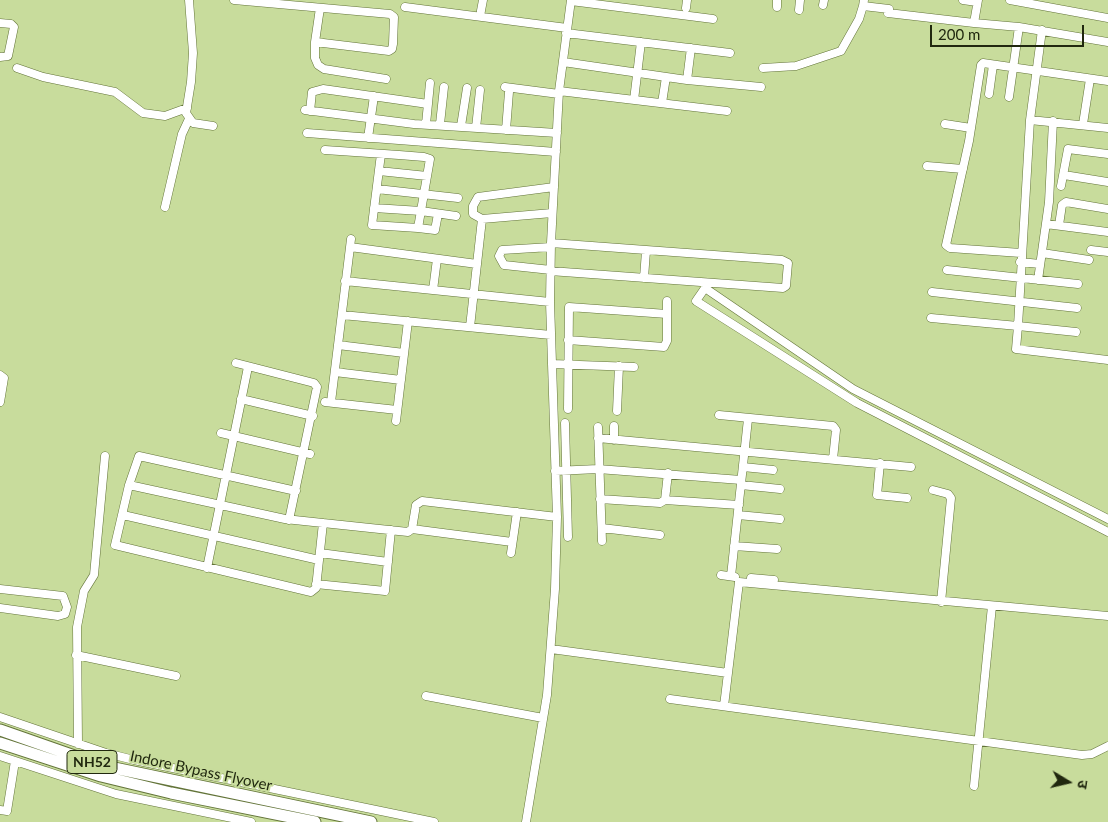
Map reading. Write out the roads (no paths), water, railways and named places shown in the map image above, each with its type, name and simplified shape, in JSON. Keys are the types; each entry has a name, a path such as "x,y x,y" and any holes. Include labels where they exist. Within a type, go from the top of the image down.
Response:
{"highway":[{"name":"Indore Bypass Flyover","path":"0,730 100,765 185,790 315,822"},
{"name":"Indore Bypass Flyover","path":"0,743 101,776 371,822"}],"street":[{"path":"165,207 182,134 189,119 187,108 193,53 189,0"},
{"path":"234,0 393,15 392,49 316,42"},
{"path":"480,16 482,0"},
{"path":"526,822 552,649 557,517 550,302 551,245 559,93 571,0 713,20"},
{"path":"799,10 800,0"},
{"path":"890,0 888,13 1042,30 1108,42"},
{"path":"963,0 978,1 974,23"},
{"path":"1010,0 1108,18"},
{"path":"763,68 796,66 841,51 859,19 864,3 889,10"},
{"path":"405,7 480,16 641,42 730,53"},
{"path":"320,8 315,58 318,65 324,69 386,79"},
{"path":"0,22 11,24 14,27 8,56 0,57"},
{"path":"1009,98 1019,27"},
{"path":"1042,30 1030,120 1016,346 1018,350 1108,360"},
{"path":"634,100 641,42"},
{"path":"687,80 691,48"},
{"path":"563,62 687,80 761,87"},
{"path":"1021,253 947,247 946,241 963,169 981,66 983,63 1108,81"},
{"path":"989,94 993,65"},
{"path":"16,68 43,77 115,92 143,113 165,116 187,108"},
{"path":"662,103 666,77"},
{"path":"1083,124 1090,79"},
{"path":"426,124 430,83"},
{"path":"440,124 444,87"},
{"path":"461,126 467,88"},
{"path":"428,104 323,89 314,90 310,96 308,110 426,124 557,133"},
{"path":"476,128 480,90"},
{"path":"506,130 507,90 634,100 727,111"},
{"path":"368,138 374,96"},
{"path":"189,119 194,123 213,126"},
{"path":"1030,120 1108,128"},
{"path":"1038,280 1046,224 1053,121"},
{"path":"945,124 971,128"},
{"path":"307,133 556,152"},
{"path":"418,228 431,143"},
{"path":"1061,186 1068,149 1108,154"},
{"path":"324,150 430,159"},
{"path":"381,154 372,225 434,230 438,214"},
{"path":"928,166 963,169"},
{"path":"379,171 427,176"},
{"path":"1064,176 1108,182"},
{"path":"552,213 482,219 473,214 474,201 478,197 554,187"},
{"path":"376,189 458,198"},
{"path":"1059,226 1062,205 1066,202 1108,208"},
{"path":"374,208 421,211 456,216"},
{"path":"470,327 482,219"},
{"path":"1046,224 1108,232"},
{"path":"397,410 328,402 335,372 350,243 477,264"},
{"path":"551,245 782,260 788,262 786,286 783,288 551,271 504,265 499,256 502,250 551,245"},
{"path":"1091,250 1108,252"},
{"path":"644,278 646,251"},
{"path":"1042,253 1089,260"},
{"path":"433,290 438,259"},
{"path":"1020,262 1040,264"},
{"path":"947,270 1078,284"},
{"path":"345,281 550,302"},
{"path":"1108,519 853,389 705,288 696,301 857,403 1108,532"},
{"path":"932,292 1077,308"},
{"path":"568,340 664,348 667,341 667,301"},
{"path":"568,409 569,307 666,314"},
{"path":"342,314 551,335"},
{"path":"930,318 1076,332"},
{"path":"396,421 408,321"},
{"path":"338,345 404,353"},
{"path":"236,363 314,383 318,390 307,453 290,520"},
{"path":"552,364 568,363 634,367"},
{"path":"617,411 620,366"},
{"path":"207,568 248,367"},
{"path":"335,372 401,380"},
{"path":"0,375 4,378 0,402"},
{"path":"242,399 312,416"},
{"path":"719,415 833,426 836,430 833,458"},
{"path":"732,576 748,419"},
{"path":"565,423 568,537"},
{"path":"614,426 614,440"},
{"path":"598,428 602,541"},
{"path":"221,433 307,453"},
{"path":"598,438 833,458 911,467"},
{"path":"78,744 77,627 83,596 95,570 105,456"},
{"path":"296,491 142,456 138,458 129,485 115,545 312,592 316,584 323,523"},
{"path":"880,463 877,495 907,498"},
{"path":"743,467 773,470"},
{"path":"555,471 598,468 668,473 780,489"},
{"path":"666,500 668,473"},
{"path":"129,485 290,520 408,532 412,529 512,542"},
{"path":"933,490 948,494 951,498 941,602"},
{"path":"600,499 660,503 666,500 738,505"},
{"path":"412,529 415,510 419,502 422,501 557,517"},
{"path":"511,553 517,512"},
{"path":"123,515 319,557 388,562"},
{"path":"738,515 780,519"},
{"path":"602,528 660,535"},
{"path":"316,584 382,592 386,588 392,530"},
{"path":"734,546 777,549"},
{"path":"721,575 774,580"},
{"path":"724,706 738,582 1108,616"},
{"path":"0,589 63,596 68,607 65,614 58,616 0,608"},
{"path":"974,786 992,606"},
{"path":"552,649 728,673"},
{"path":"76,655 176,676"},
{"path":"426,696 543,718"},
{"path":"670,700 1082,755 1092,754 1108,746"},
{"path":"0,718 134,760 434,822"},
{"path":"0,756 116,794 249,822"},
{"path":"0,810 7,811 15,761"}]}
